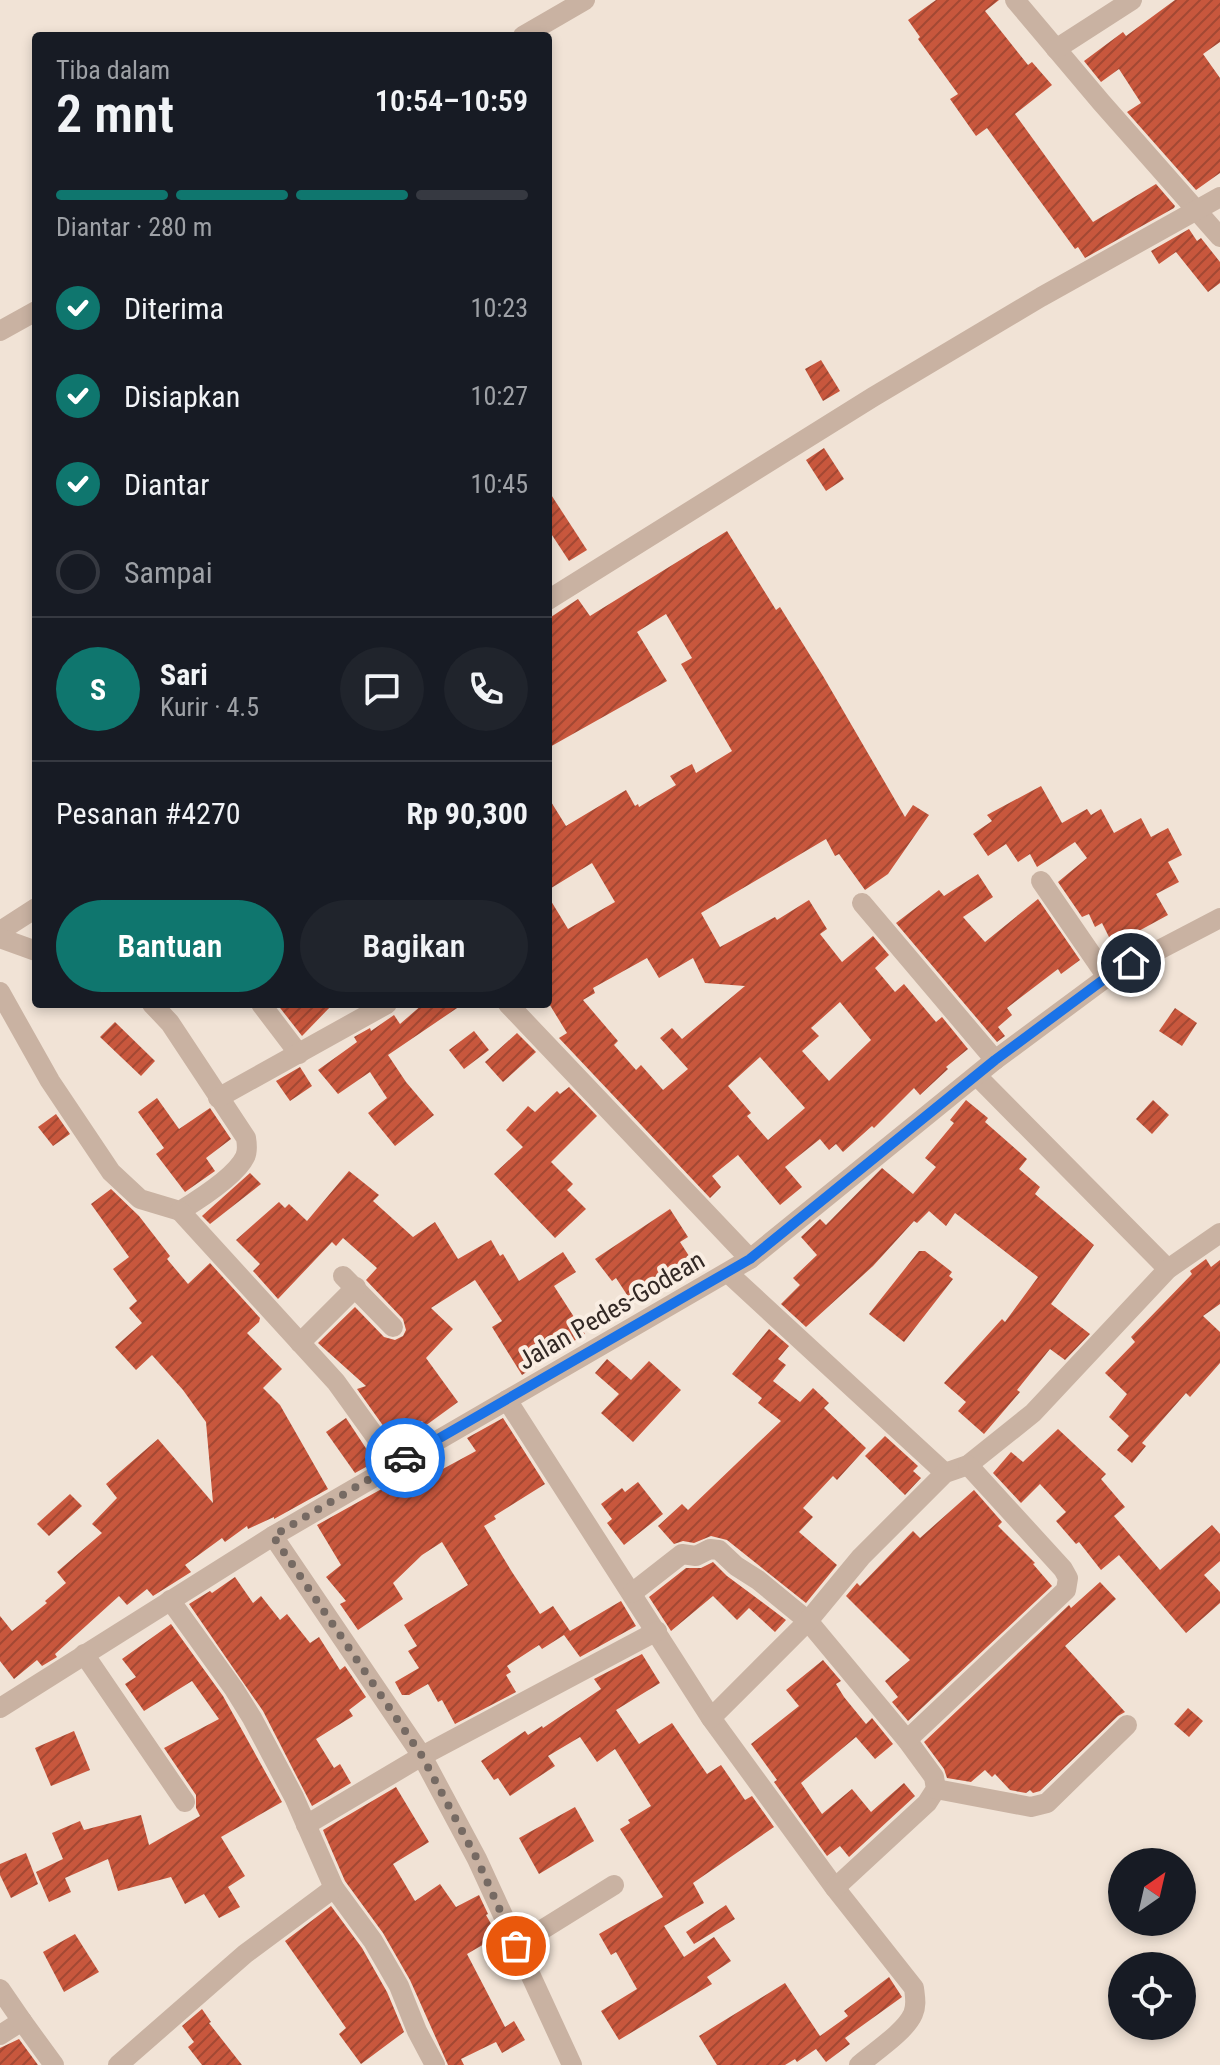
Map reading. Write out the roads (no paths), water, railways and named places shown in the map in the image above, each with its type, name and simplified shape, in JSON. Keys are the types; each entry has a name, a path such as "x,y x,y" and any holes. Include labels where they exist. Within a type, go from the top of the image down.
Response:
{"street":[{"path":"530,32 585,0"},
{"path":"1015,0 1220,237"},
{"path":"1056,49 1132,0"},
{"path":"552,598 873,397 1041,297 1220,197"},
{"path":"0,331 32,313"},
{"path":"1041,881 1107,977"},
{"path":"0,931 32,911"},
{"path":"869,911 995,1060"},
{"name":"Jalan Pedes-Godean","path":"0,1708 273,1536 750,1259 995,1060 1107,977 1220,918"},
{"path":"0,938 32,950"},
{"path":"0,992 50,1081 111,1172 140,1199 180,1211 336,1382 395,1464"},
{"path":"156,1008 170,1023 246,1138 248,1146 245,1158 206,1195 180,1211"},
{"path":"264,1008 299,1054"},
{"path":"218,1098 380,1008"},
{"path":"512,1008 750,1259"},
{"path":"977,1076 1168,1269"},
{"path":"711,1718 808,1621 861,1557 945,1473 968,1465 1033,1413 1168,1269 1220,1233"},
{"path":"728,1273 945,1473"},
{"path":"300,1343 350,1282 393,1327"},
{"path":"507,1400 711,1718 835,1888 914,1988 916,2003 913,2015 859,2065"},
{"path":"907,1740 1066,1590 1068,1578 1063,1569 968,1465"},
{"path":"273,1536 422,1756 477,1859 562,2061"},
{"path":"632,1593 676,1557 688,1553 701,1555 715,1548 808,1621 934,1777 936,1789 927,1803 835,1888"},
{"path":"170,1600 240,1699 306,1825 334,1888 373,1941 399,1986 435,2065"},
{"path":"306,1825 422,1756 657,1631"},
{"path":"84,1654 185,1802"},
{"path":"936,1789 1031,1807 1047,1803 1127,1725"},
{"path":"516,1946 614,1885"},
{"path":"118,2065 245,1954 334,1888"},
{"path":"0,1989 54,2065"},
{"path":"0,2035 22,2021"}]}
